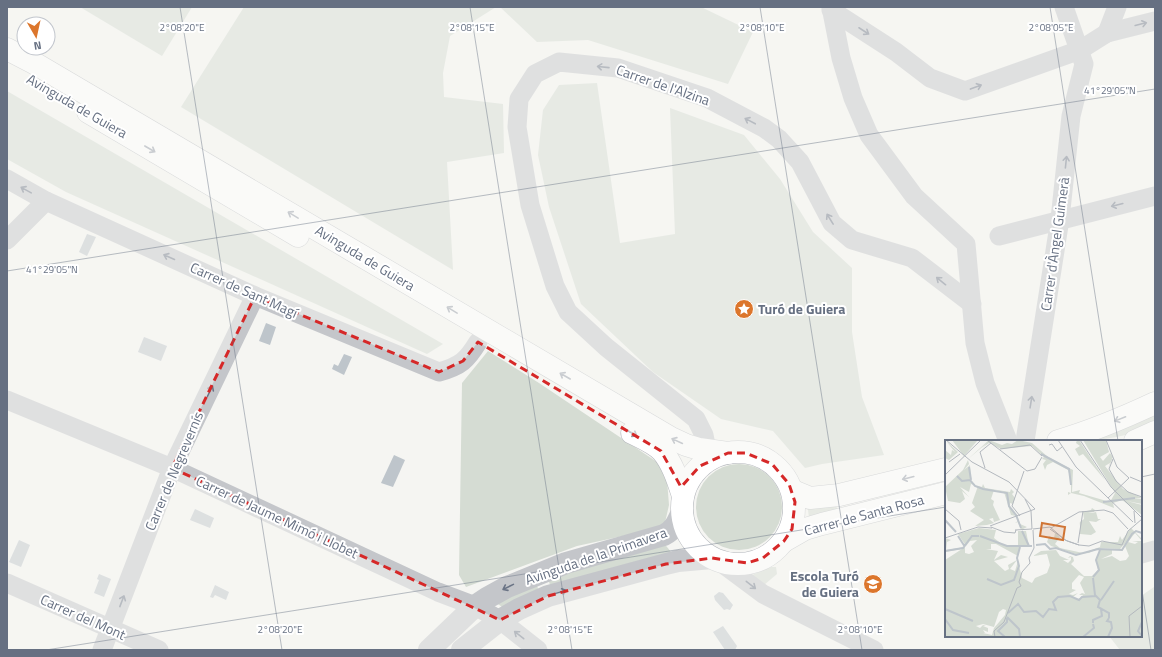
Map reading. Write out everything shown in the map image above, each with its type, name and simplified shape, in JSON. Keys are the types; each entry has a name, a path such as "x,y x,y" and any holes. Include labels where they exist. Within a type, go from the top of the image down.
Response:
{"main road":[{"name":"Avinguda de Guiera","path":"7,49 34,63 215,169 671,438 699,449 728,453"},
{"name":"Avinguda de Guiera","path":"7,66 49,89 654,445 661,450 669,461 677,478 682,505"},
{"path":"1061,440 1091,431 1129,416 1155,403"},
{"path":"1136,440 1155,432"},
{"path":"728,453 746,453 764,459 778,469 792,491 795,502 792,529 784,541 775,550 763,558 747,563 735,564 716,560 703,552 692,541 684,526 682,505 690,478 700,466 713,458 728,453"},
{"name":"Carrer de Santa Rosa","path":"792,491 810,498 839,495 945,469"},
{"name":"Carrer de Santa Rosa","path":"784,541 805,529 945,493"}],"street":[{"name":"Carrer d'Àngel Guimerà","path":"1019,440 1060,219 1071,116 1084,64 1064,7"},
{"path":"1107,33 1117,7"},
{"path":"831,8 896,52 930,78 965,91 1080,50 1107,33 1155,21"},
{"path":"831,8 841,58 852,98 869,135 914,196 966,244 975,343 985,383 1018,440"},
{"name":"Carrer de l'Alzina","path":"707,450 704,435 696,419 606,347 568,312 555,286 530,205 517,127 519,99 535,74 559,62 618,68 707,98 732,111 764,128 779,139 800,162 832,223 852,240 912,258 972,304"},
{"name":"Carrer de Sant Magí","path":"7,179 46,201 255,296 439,372 453,368 463,361 478,342"},
{"path":"1000,236 1060,219 1155,196"},
{"path":"7,240 46,201"},
{"name":"Carrer de Negrevernís","path":"102,650 172,468 255,296"},
{"name":"Carrer de Jaume Mimó i Llobet","path":"7,400 172,468 438,592 475,606 500,620 538,650"},
{"name":"Avinguda de la Primavera","path":"429,650 475,606 507,587 560,565 671,532 677,524 682,505"},
{"path":"1142,554 1155,550"},
{"path":"716,560 763,594 874,650"},
{"name":"Avinguda de la Primavera","path":"462,650 500,620 519,609 548,596 678,561 716,560"},
{"name":"Carrer del Mont","path":"7,583 159,650"}],"highlighted area":[{"path":"255,296 439,372 463,361 478,342 661,451 681,487 700,466 728,453 746,453 772,464 789,484 795,502 792,529 784,541 763,558 747,563 712,558 666,564 548,596 500,620 172,468"}],"shaded area":[{"path":"80,7 192,7 162,56"},
{"path":"244,7 496,7 450,36 443,73 444,97 503,104 504,153 447,162 453,270 181,107"},
{"path":"500,7 701,7 753,32 728,84 588,40 537,42"},
{"path":"597,83 620,243 675,234 670,108 744,135 780,179 813,232 852,268 852,332 862,397 884,455 805,468 773,431 721,419 653,372 581,304 549,207 538,155 543,110 559,85"},
{"path":"7,91 443,344 427,354 66,192 7,159"},
{"path":"87,234 96,237 87,256 79,252"},
{"path":"266,323 276,327 270,345 259,341"},
{"path":"144,337 167,346 161,361 138,352"},
{"path":"488,351 539,383 660,464 667,480 669,505 664,527 577,546 466,587 459,575 462,383"},
{"path":"344,354 352,357 344,375 332,369 334,364 338,366"},
{"path":"1155,408 1155,425 1136,432 1115,437 1095,440 1076,440"},
{"path":"394,455 405,460 393,487 381,483"},
{"path":"739,464 755,467 763,471 775,483 779,491 782,507 779,523 775,531 763,543 755,547 739,550 723,547 715,543 703,531 699,523 696,507 699,491 703,483 715,471 723,467"},
{"path":"807,502 835,502 838,512 809,518"},
{"path":"195,509 214,518 210,528 190,520"},
{"path":"19,540 30,545 21,567 9,562"},
{"path":"663,542 671,552 550,585 547,575"},
{"path":"771,567 776,567 777,574 764,585 752,575"},
{"path":"99,574 111,579 104,597 94,593 99,580 97,579"},
{"path":"536,581 538,589 502,607 498,604"},
{"path":"215,585 229,592 226,600 215,595 213,598 210,597"},
{"path":"1154,587 1155,588 1155,650 1120,650 1110,637 1142,637 1142,595"},
{"path":"719,592 723,593 733,605 730,610 724,610 715,600 714,596"},
{"path":"723,626 737,646 735,650 725,650 713,632"}],"place":[{"name":"Turó de Guiera","path":"744,309"},
{"name":"Escola Turó de Guiera","path":"873,584"}]}
